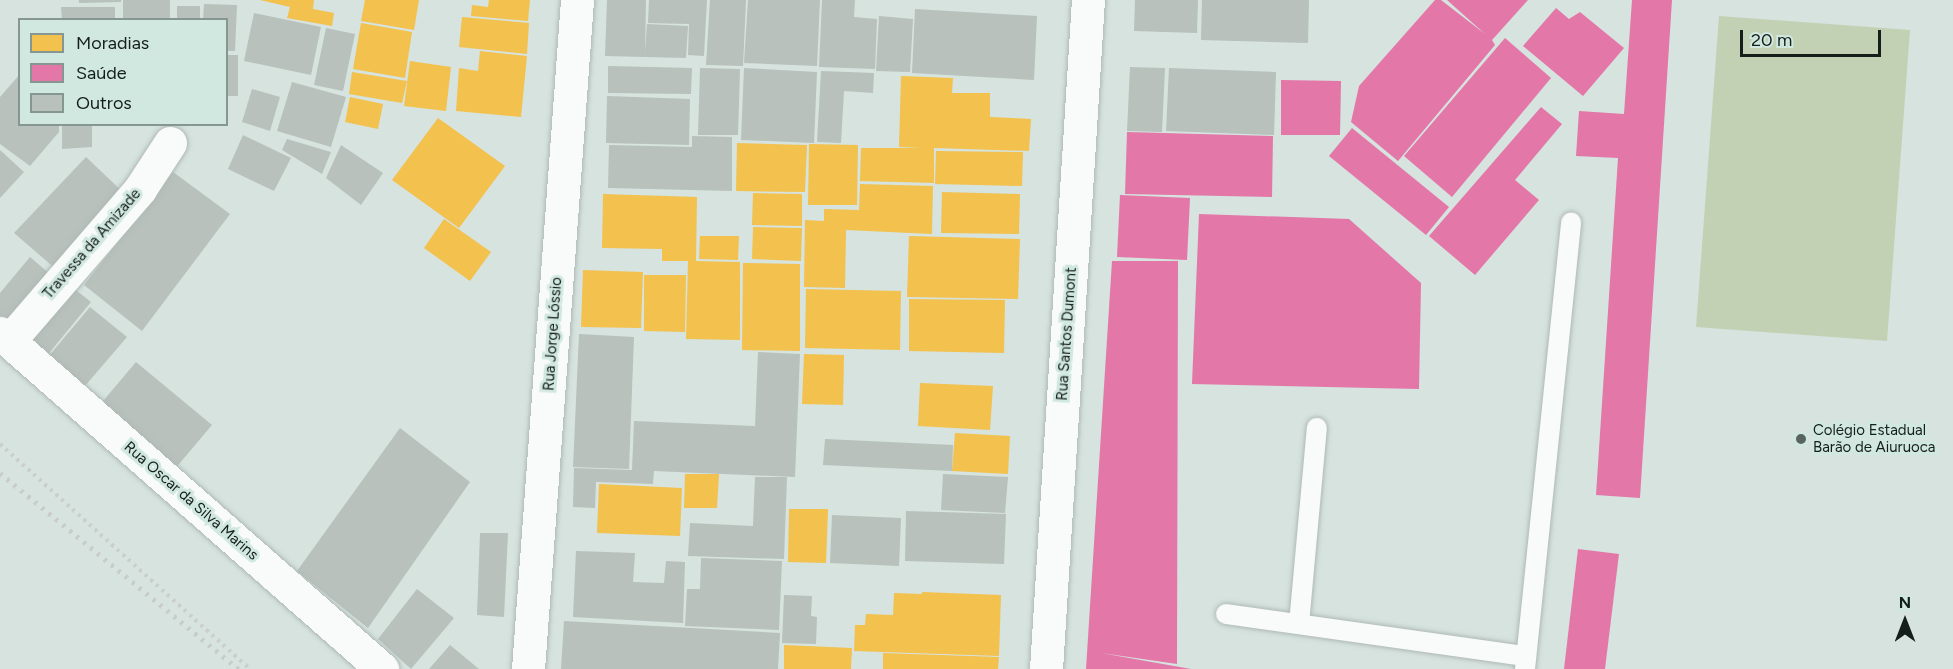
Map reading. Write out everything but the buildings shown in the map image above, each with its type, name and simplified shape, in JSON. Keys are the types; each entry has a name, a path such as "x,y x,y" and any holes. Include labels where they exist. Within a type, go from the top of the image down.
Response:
{"street":[{"name":"Rua Jorge Lóssio","path":"528,669 578,0"},
{"name":"Rua Santos Dumont","path":"1046,669 1088,0"},
{"name":"Travessa da Amizade","path":"5,337 140,189 170,143"},
{"name":"Rua Oscar da Silva Marins","path":"5,337 382,669"}],"lane":[{"path":"1226,614 1526,662 1571,222"},
{"path":"1299,624 1317,428"}],"path":[{"path":"0,444 250,669"}],"green space":[{"path":"1719,16 1910,30 1887,341 1696,327"}],"railway":[{"path":"0,473 239,669"}],"place":[{"name":"Colégio Estadual Barão de Aiuruoca","path":"1801,439"}]}
